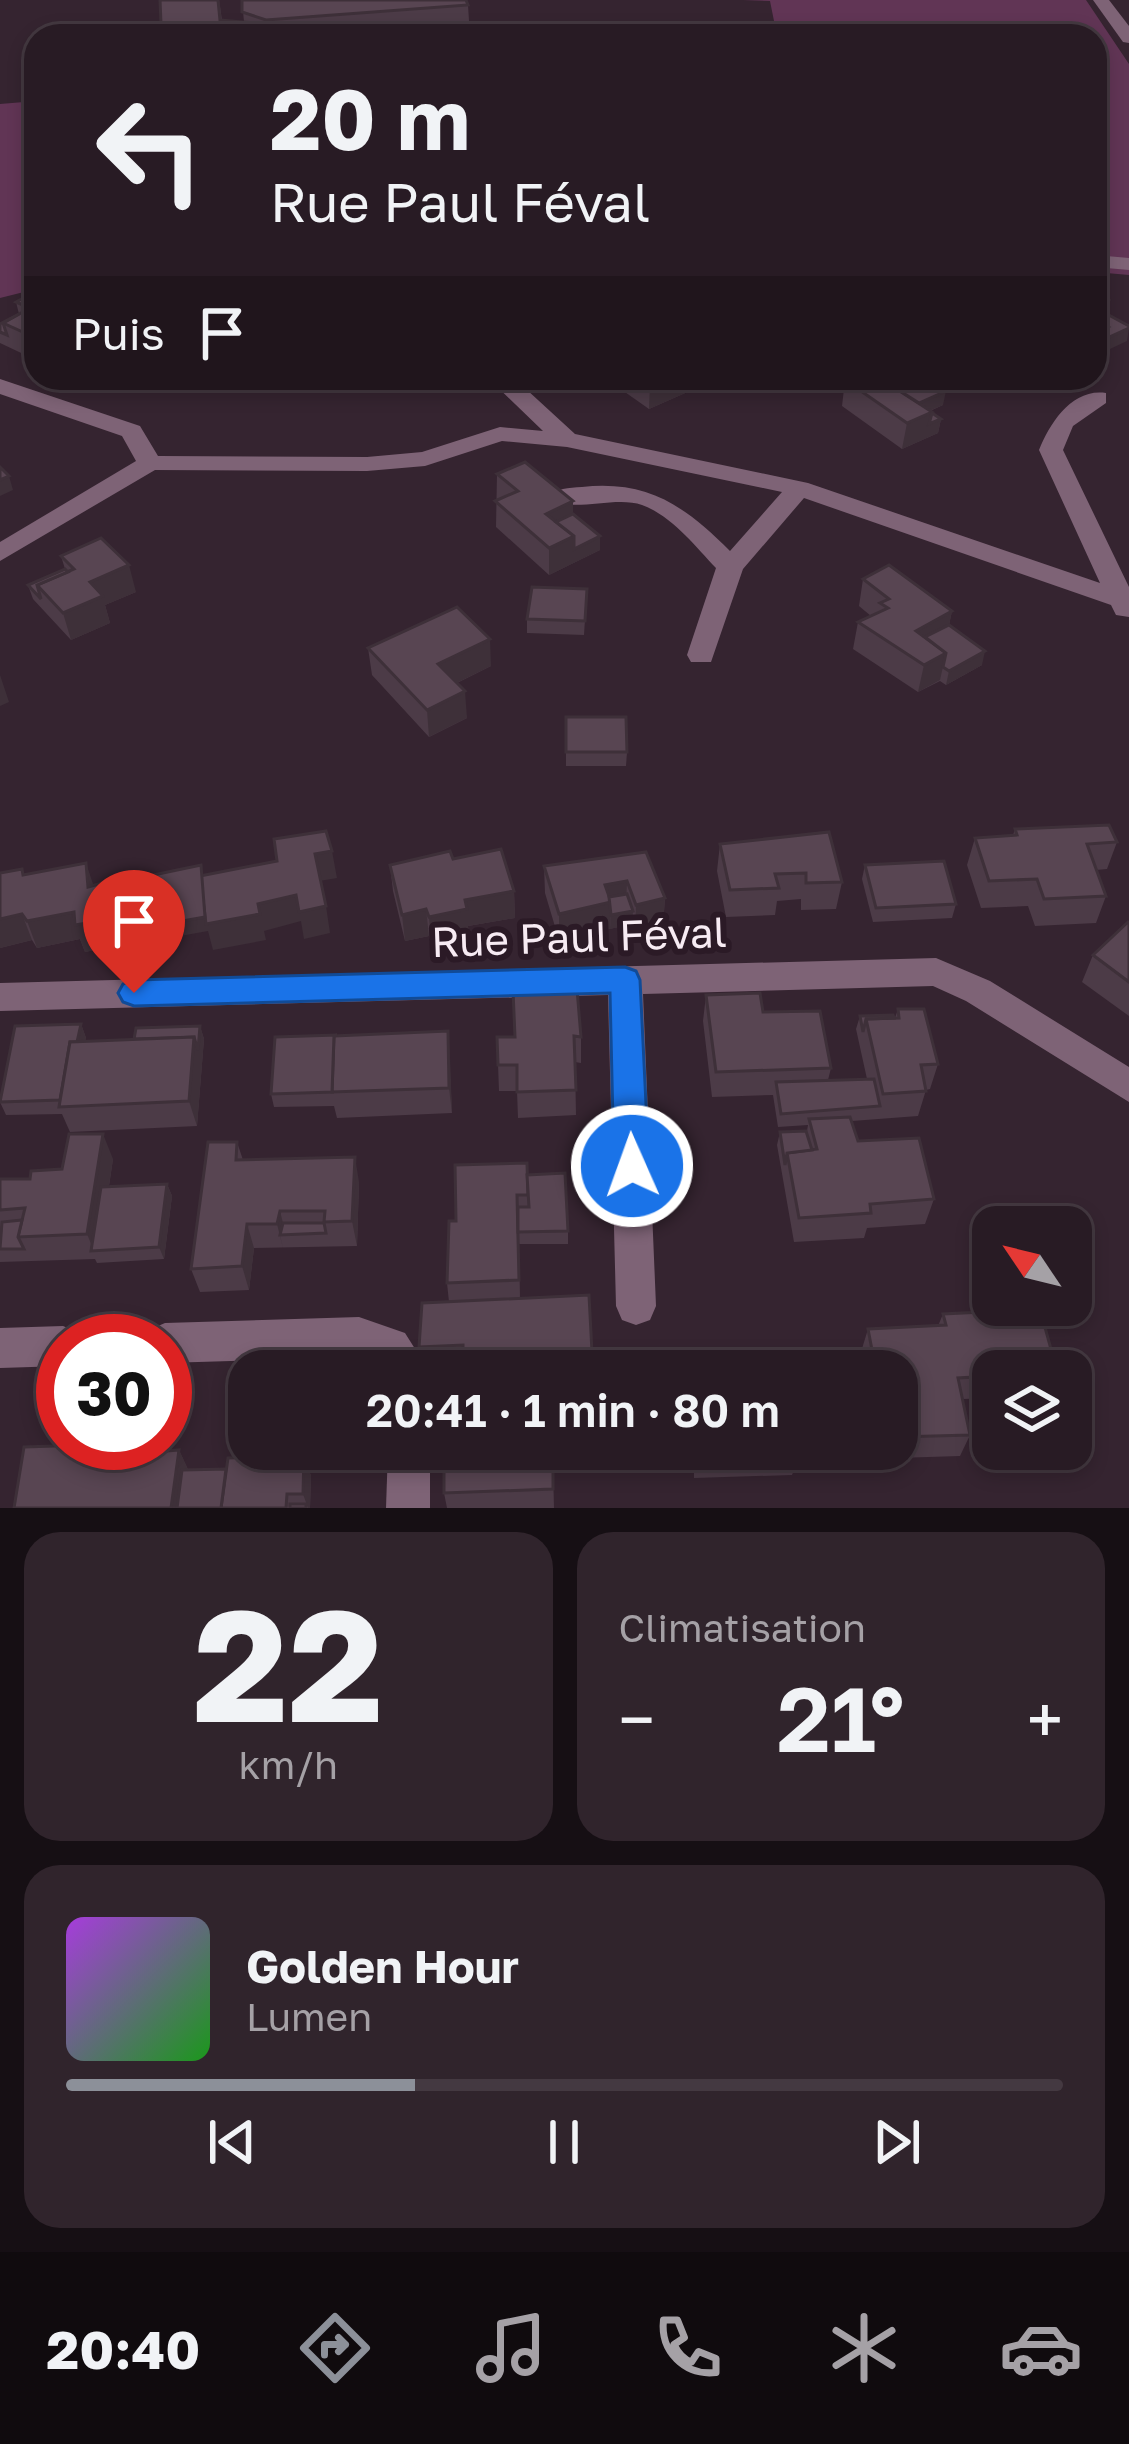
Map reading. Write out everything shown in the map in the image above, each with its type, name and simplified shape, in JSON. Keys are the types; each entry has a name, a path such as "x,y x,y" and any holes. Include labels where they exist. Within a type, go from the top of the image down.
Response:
{"street":[{"path":"1101,0 1129,38"},
{"path":"0,386 131,431 150,463"},
{"path":"513,390 568,440"},
{"path":"1098,398 1061,422 1051,450 1127,605"},
{"path":"0,553 150,463 367,464 424,459 500,434 568,440 799,488 1127,605"},
{"path":"701,655 730,567 799,488"},
{"path":"560,497 621,489 674,508 730,567"},
{"name":"Rue Paul Féval","path":"0,997 946,973 1129,1086"},
{"path":"625,980 636,1306"},
{"path":"192,1342 359,1336 393,1350"},
{"path":"0,1348 36,1347"},
{"path":"408,1508 409,1470"}],"shaded area":[{"path":"743,0 1086,0 1102,24 775,24 770,1"},
{"path":"1107,31 1129,64 1129,275 1107,273"},
{"path":"24,102 24,292 0,298 0,104"}],"building":[{"path":"160,0 218,0 220,20 257,24 161,24"},
{"path":"242,0 466,0 468,5 266,20 242,12"},
{"path":"24,311 24,333 3,323"},
{"path":"1107,314 1129,328 1107,338"},
{"path":"859,390 898,390 932,412 907,423"},
{"path":"944,390 946,391 919,403 900,391"},
{"path":"525,462 573,501 546,514 574,536 549,548 495,501 518,491 497,474"},
{"path":"573,514 600,536 574,549 574,536 556,522"},
{"path":"101,538 129,565 90,582 103,596 63,613 37,585 74,569 61,556"},
{"path":"889,565 952,611 916,631 946,653 924,665 858,622 888,608 880,603 889,599 863,579"},
{"path":"65,569 68,572 37,585 41,599 28,585"},
{"path":"532,587 587,589 585,621 527,619"},
{"path":"457,607 490,639 438,664 465,691 427,710 368,648"},
{"path":"949,625 985,651 949,671 943,667 946,653 925,637"},
{"path":"566,717 626,717 627,752 566,752"},
{"path":"1109,825 1117,842 1087,844 1106,896 1044,899 1037,879 989,881 975,838 1017,835 1015,829"},
{"path":"326,831 332,851 315,854 326,906 299,912 296,895 258,904 260,914 206,924 200,876 277,861 274,839"},
{"path":"829,832 842,882 806,883 806,873 775,874 779,888 730,890 720,844"},
{"path":"501,849 514,891 465,900 467,909 429,917 426,909 402,915 390,865 450,851 453,859"},
{"path":"646,852 665,898 636,905 627,881 605,885 611,902 559,914 544,866"},
{"path":"944,861 956,904 876,908 865,865"},
{"path":"86,863 88,887 106,882 106,920 75,925 74,912 27,921 22,914 0,919 0,873 22,869 23,875"},
{"path":"201,865 205,917 143,928 139,878"},
{"path":"627,894 633,911 611,915 609,897"},
{"path":"1129,923 1129,982 1093,955"},
{"path":"577,989 581,1037 574,1036 576,1090 517,1092 517,1065 498,1065 497,1037 515,1037 513,991"},
{"path":"760,993 763,1012 820,1011 831,1068 716,1072 706,995"},
{"path":"898,1009 924,1009 938,1064 921,1065 926,1091 883,1094 866,1019 899,1018"},
{"path":"893,1015 866,1019 863,1032 860,1016"},
{"path":"81,1024 77,1042 70,1042 60,1100 0,1102 15,1026"},
{"path":"200,1026 198,1050 194,1037 134,1039 136,1028"},
{"path":"448,1031 449,1088 332,1092 334,1036"},
{"path":"337,1035 334,1092 271,1094 275,1037"},
{"path":"194,1037 189,1101 59,1107 70,1042"},
{"path":"874,1079 880,1106 781,1114 776,1082"},
{"path":"850,1117 858,1141 919,1138 934,1199 870,1204 871,1213 799,1218 787,1153 817,1149 809,1119"},
{"path":"806,1131 812,1150 787,1153 785,1165 780,1132"},
{"path":"69,1134 103,1134 87,1234 18,1237 25,1208 0,1210 0,1179 30,1179 31,1171 62,1169"},
{"path":"208,1142 237,1142 236,1160 355,1157 352,1221 324,1222 325,1211 280,1211 277,1224 247,1224 242,1266 191,1269"},
{"path":"527,1163 528,1195 517,1195 519,1280 447,1283 449,1221 456,1221 455,1165"},
{"path":"565,1173 568,1231 518,1232 518,1207 529,1207 527,1175"},
{"path":"167,1184 159,1247 91,1251 101,1187"},
{"path":"22,1220 18,1237 24,1249 0,1249 2,1222"},
{"path":"283,1223 324,1223 326,1233 280,1235"},
{"path":"589,1295 592,1350 419,1347 422,1303"},
{"path":"972,1313 972,1326 1045,1326 1051,1350 972,1350 972,1377 958,1378 970,1435 918,1436 918,1350 872,1350 868,1329 946,1325 943,1314"},
{"path":"24,1447 36,1447 36,1470 176,1470 171,1508 14,1508"},
{"path":"228,1458 228,1470 304,1470 303,1494 287,1494 286,1508 221,1508"},
{"path":"226,1469 221,1508 177,1508 182,1470"},
{"path":"444,1470 553,1470 553,1489 444,1493"}],"route":[{"path":"134,993 625,980 632,1166"}]}
